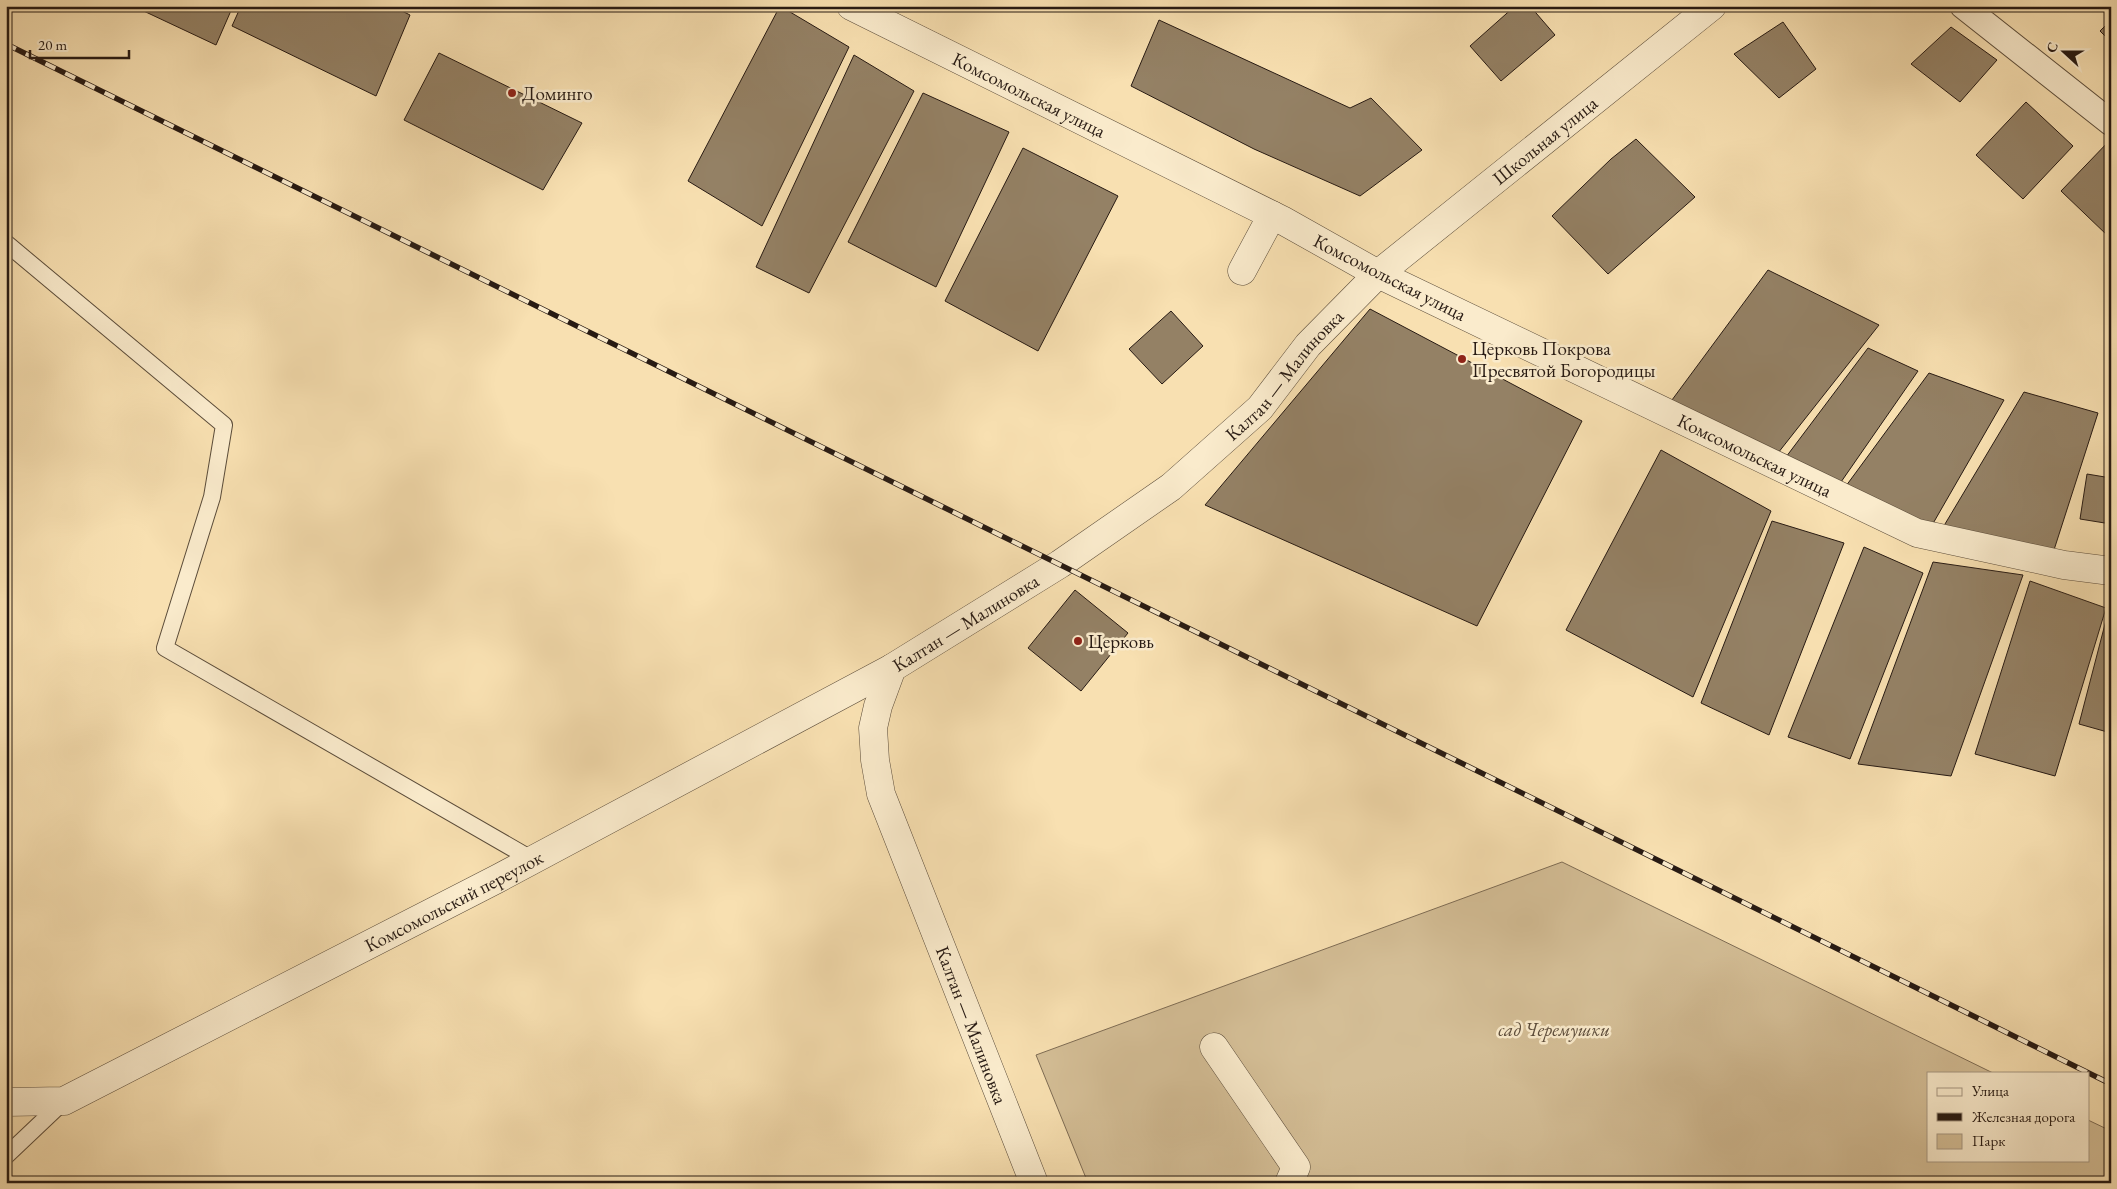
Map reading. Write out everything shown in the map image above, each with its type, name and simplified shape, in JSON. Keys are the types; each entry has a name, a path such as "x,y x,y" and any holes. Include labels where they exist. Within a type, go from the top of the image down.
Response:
{"street":[{"name":"Комсомольская улица","path":"850,6 1272,215 1378,274 1916,533 2064,564 2111,571"},
{"name":"Школьная улица","path":"1378,274 1712,6"},
{"path":"1963,6 2111,123"},
{"path":"1242,271 1272,215"},
{"name":"Калтан — Малиновка","path":"1034,1183 881,794 875,760 873,728 878,706 892,668 1060,564 1171,487 1260,408 1308,345 1378,274"},
{"name":"Комсомольский переулок","path":"6,1102 64,1101 533,860 892,668"},
{"path":"1214,1047 1296,1167 1289,1183"}],"lane":[{"path":"6,243 224,425 212,496 166,648 533,860"},
{"path":"6,1156 64,1101"}],"green space":[{"name":"сад Черемушки","path":"1562,862 1991,1072 1927,1072 1927,1162 2090,1162 2090,1121 2111,1131 2111,1183 1088,1183 1036,1055"}],"building":[{"path":"133,6 233,6 216,45"},
{"path":"241,6 392,6 410,15 376,96 232,26"},
{"path":"780,6 849,47 762,226 688,181"},
{"path":"1515,6 1530,6 1555,35 1501,81 1470,46"},
{"path":"1159,20 1350,108 1371,98 1422,150 1360,196 1254,149 1131,86"},
{"path":"2111,20 2111,42 2100,31"},
{"path":"1783,22 1816,69 1779,98 1734,54"},
{"path":"1951,27 1997,60 1960,102 1911,64"},
{"path":"439,53 582,123 543,190 404,120"},
{"path":"854,55 914,91 809,293 756,267"},
{"path":"923,93 1009,132 936,287 848,242"},
{"path":"2026,102 2073,146 2023,199 1976,155"},
{"path":"1636,139 1695,197 1608,274 1552,216 1611,159"},
{"path":"2111,139 2111,233 2108,236 2061,191"},
{"path":"1023,148 1118,196 1038,351 945,301"},
{"path":"1768,270 1879,325 1778,453 1669,404"},
{"path":"1370,309 1582,421 1477,626 1205,505"},
{"path":"1171,311 1203,346 1162,384 1129,349"},
{"path":"1868,348 1918,371 1841,482 1786,457"},
{"path":"1929,373 2004,400 1931,527 1843,490"},
{"path":"2024,392 2098,413 2053,553 1939,534"},
{"path":"1661,450 1771,511 1693,697 1566,630"},
{"path":"2087,474 2111,478 2111,524 2080,519"},
{"path":"1772,521 1844,543 1769,735 1701,703"},
{"path":"1864,547 1923,573 1850,759 1788,737"},
{"path":"1933,562 2023,575 1951,776 1858,764"},
{"path":"2030,581 2106,608 2055,776 1975,754"},
{"name":"Церковь","path":"1075,590 1128,633 1081,691 1028,648"},
{"path":"2111,601 2111,733 2079,724"}],"railway":[{"path":"6,44 2087,1072"},
{"path":"2090,1074 2111,1084"}],"place":[{"name":"Доминго","path":"512,93"},
{"name":"Церковь Покрова Пресвятой Богородицы","path":"1462,359"},
{"name":"Церковь","path":"1078,641"}]}
